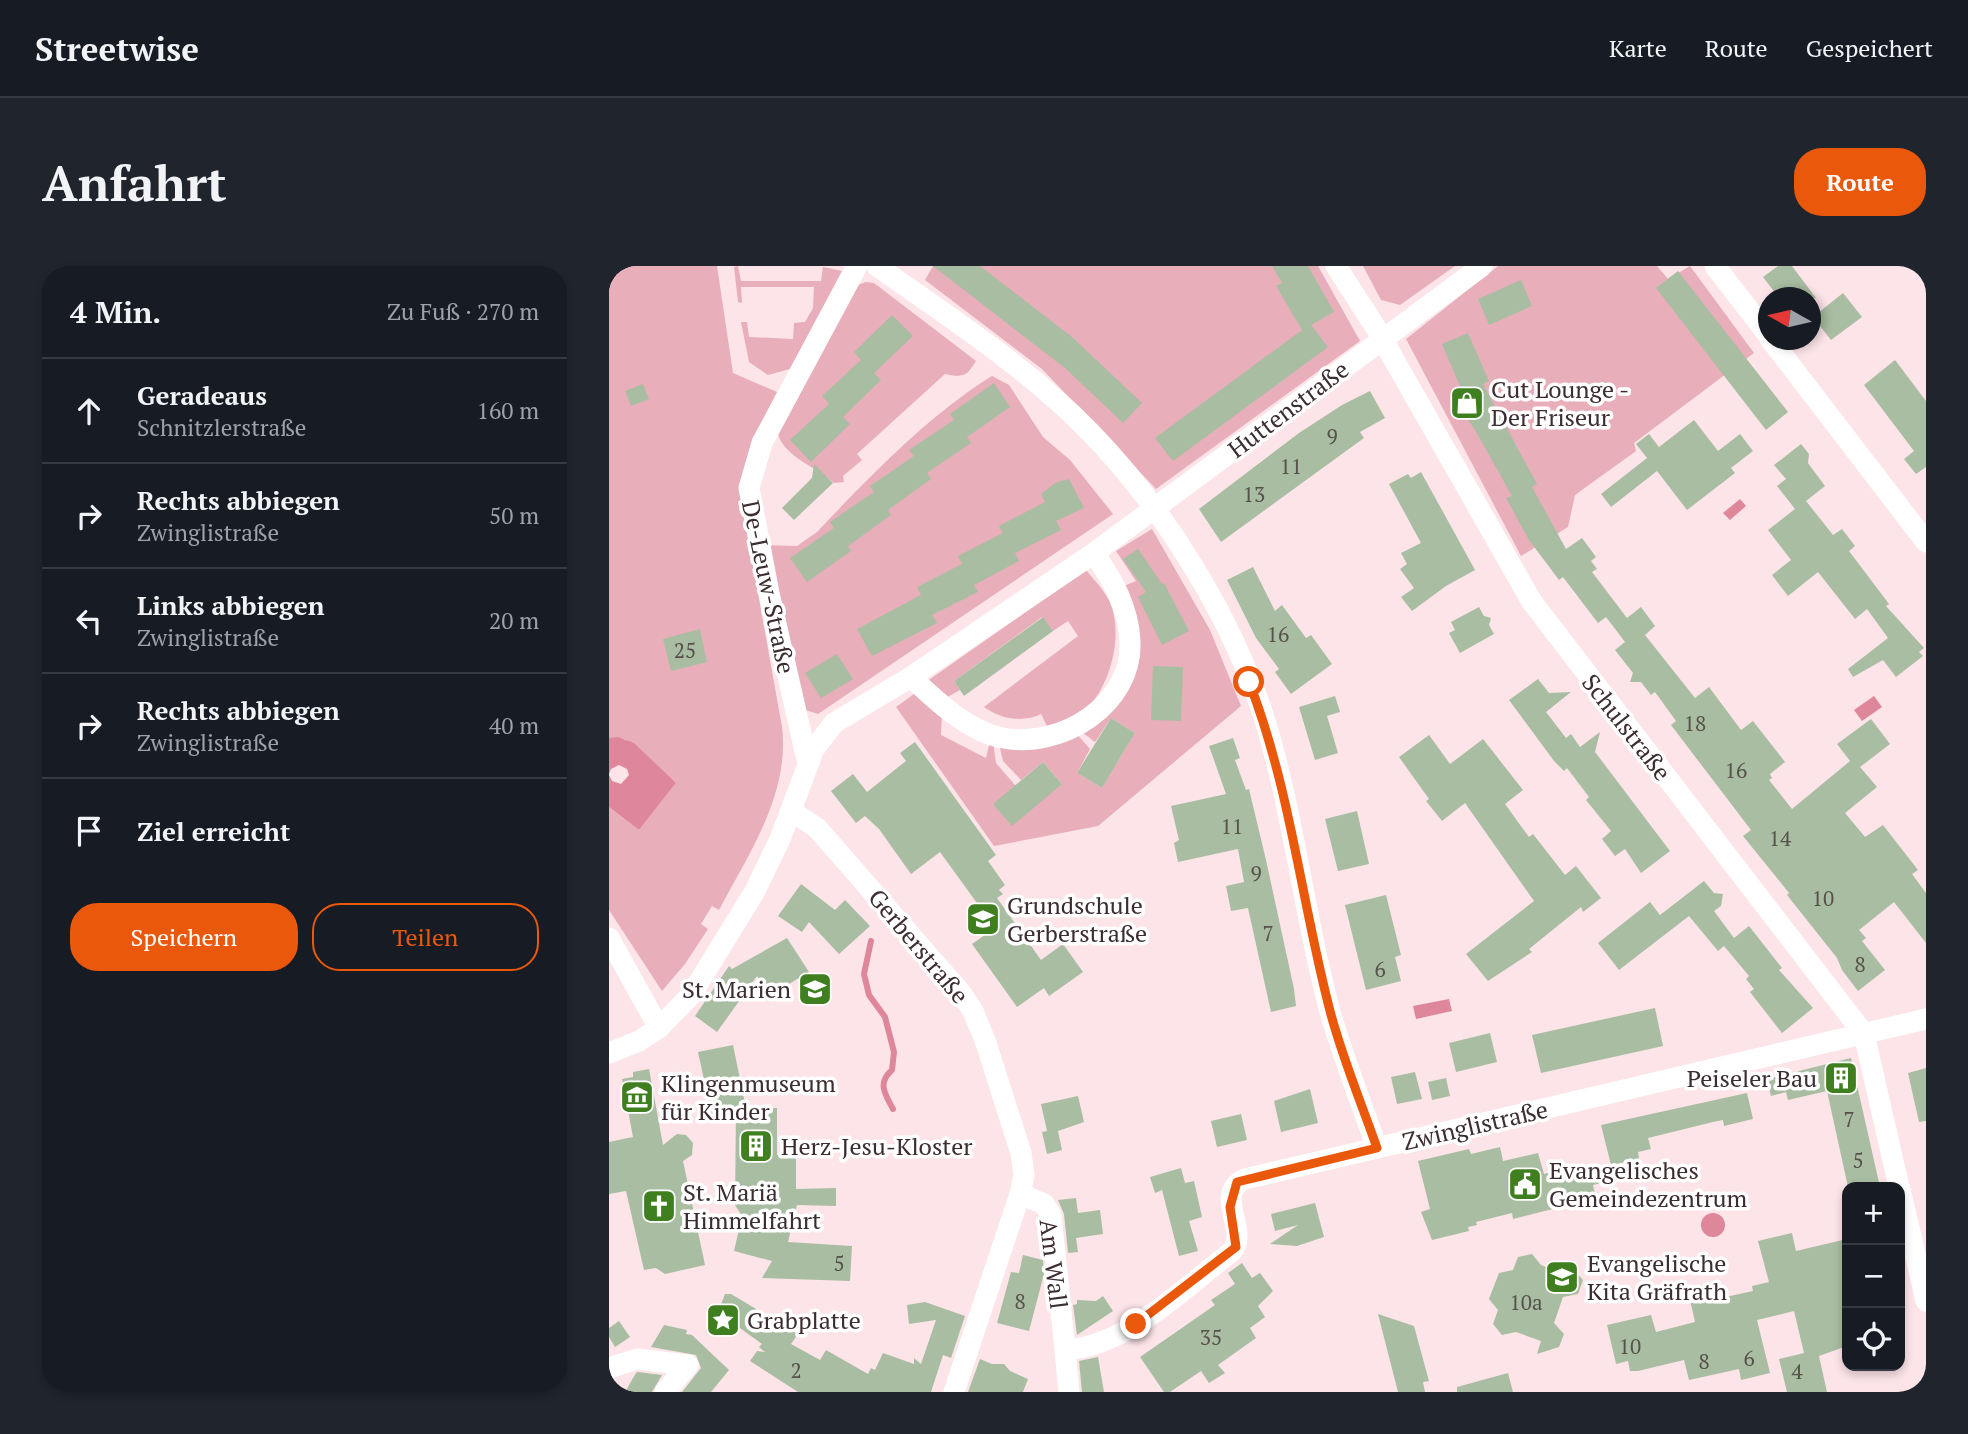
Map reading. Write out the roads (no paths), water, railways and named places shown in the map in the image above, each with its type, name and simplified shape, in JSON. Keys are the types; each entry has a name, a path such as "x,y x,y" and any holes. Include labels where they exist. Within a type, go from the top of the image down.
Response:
{"street":[{"name":"De-Leuw-Straße","path":"808,764 750,499 757,454 856,266"},
{"path":"877,266 1002,355 1090,431 1155,509 1190,561 1231,640 1265,722 1285,796 1329,1009 1377,1148"},
{"name":"Schulstraße","path":"1336,266 1382,339 1532,602 1864,1034 1899,1182"},
{"name":"Huttenstraße","path":"791,811 808,764 822,736 834,723 911,677 1094,553 1482,266"},
{"path":"1715,266 1758,322"},
{"path":"1779,350 1926,542"},
{"path":"911,677 954,713 1001,738 1044,738 1065,733 1086,721 1115,690 1125,670 1130,643 1123,601 1094,553"},
{"path":"609,1053 639,1041 659,1028 691,995 728,938 770,863 791,811"},
{"name":"Gerberstraße","path":"791,811 817,828 961,993 973,1012 1024,1165 1020,1194 954,1392"},
{"path":"609,938 659,1028"},
{"name":"Zwinglistraße","path":"1069,1350 1113,1339 1236,1247 1230,1207 1237,1182 1926,1019"},
{"name":"Am Wall","path":"1020,1194 1044,1204 1051,1215 1069,1350 1069,1392"},
{"name":"Schulstraße","path":"1905,1210 1926,1301"},
{"path":"609,1368 637,1359 688,1365 666,1392"}],"waterway":[{"path":"871,941 864,974 869,995 885,1017 894,1052 892,1070 884,1084 885,1093 893,1109"}],"place":[{"name":"Cut Lounge - Der Friseur","path":"1467,403"},
{"name":"Grundschule Gerberstraße","path":"983,919"},
{"name":"St. Marien","path":"815,989"},
{"name":"Peiseler Bau","path":"1841,1078"},
{"name":"Klingenmuseum für Kinder","path":"637,1097"},
{"name":"Herz-Jesu-Kloster","path":"756,1146"},
{"name":"Evangelisches Gemeindezentrum","path":"1525,1184"},
{"name":"St. Mariä Himmelfahrt","path":"659,1206"},
{"name":"Evangelische Kita Gräfrath","path":"1562,1277"},
{"name":"Grabplatte","path":"723,1320"}]}
